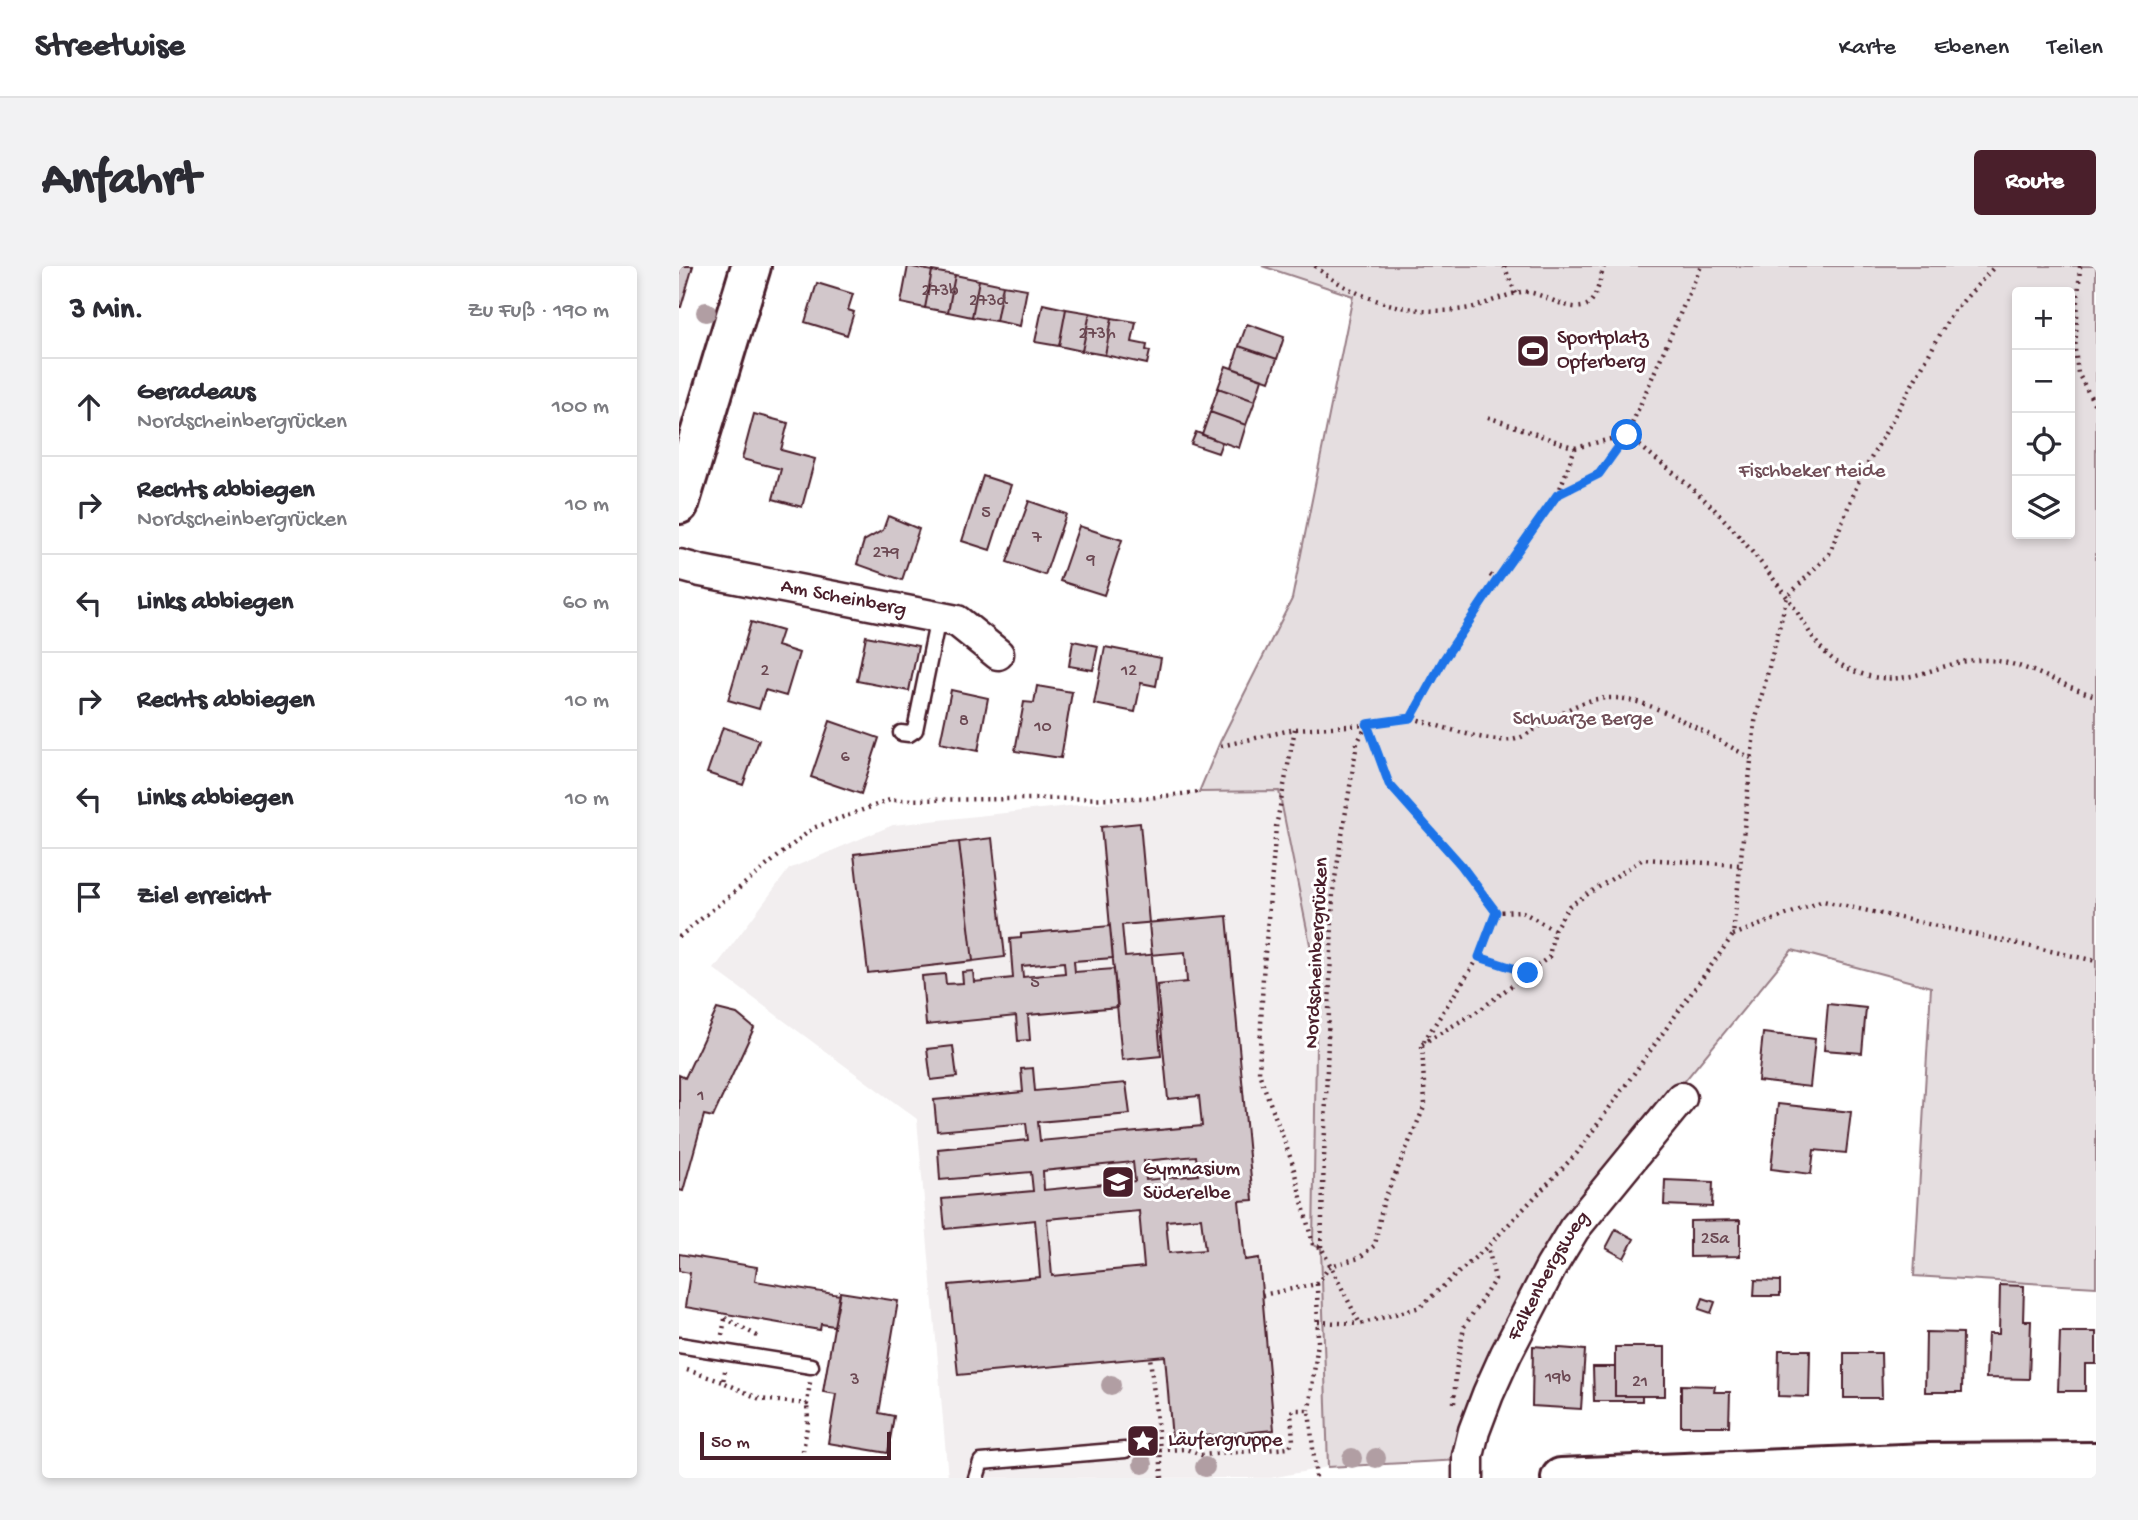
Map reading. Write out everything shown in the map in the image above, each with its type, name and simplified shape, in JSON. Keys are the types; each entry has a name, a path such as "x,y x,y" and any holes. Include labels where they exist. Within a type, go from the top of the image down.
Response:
{"street":[{"path":"679,504 751,266"},
{"name":"Am Scheinberg","path":"679,565 828,598 957,621 998,654"},
{"name":"Falkenbergsweg","path":"1468,1478 1468,1456 1474,1431 1506,1354 1551,1267 1574,1229 1681,1098"},
{"path":"1561,1478 1927,1463 2096,1462"}],"lane":[{"path":"901,733 909,734 915,730 938,618"},
{"path":"679,1345 811,1366"},
{"path":"976,1478 981,1462 1125,1450"}],"path":[{"path":"1315,266 1355,292 1434,312 1470,307 1523,291 1577,308 1589,304 1596,294 1604,266"},
{"path":"1504,266 1516,294"},
{"path":"1557,495 1599,474 1627,435 1701,266"},
{"path":"1318,1322 1360,1324 1420,1307 1488,1246 1577,1153 1733,935 1755,722 1787,597 1829,554 1860,478 1952,313 1995,266"},
{"path":"2080,266 2074,350 2078,373 2096,407"},
{"path":"1488,417 1575,448 1627,435"},
{"path":"1627,435 1715,510 1787,597 1813,640 1826,654 1861,674 1884,679 1902,678 1965,661 1988,660 2022,668 2096,696"},
{"path":"1411,718 1444,659 1557,495 1575,448"},
{"path":"1490,575 1497,580"},
{"path":"1221,746 1295,729 1411,718 1496,740 1513,740 1577,703 1593,698 1616,698 1658,709 1751,758"},
{"path":"1367,724 1389,784 1461,865 1496,912"},
{"name":"Nordscheinbergrücken","path":"1321,1247 1333,891 1357,743 1367,724"},
{"path":"1295,729 1276,827 1263,976 1259,1073 1292,1162 1313,1245 1321,1247 1360,1324"},
{"path":"679,937 813,828 890,800 1148,798 1199,792"},
{"path":"1422,1044 1481,1009 1549,957 1554,930 1569,906 1643,859 1740,865"},
{"path":"1733,935 1823,901 2096,961"},
{"path":"1496,912 1521,911 1554,930"},
{"path":"1316,1478 1310,1410 1318,1342 1317,1284 1331,1266 1359,1258 1375,1245 1383,1203 1425,1105 1422,1044 1479,957 1496,912"},
{"path":"1479,957 1528,973"},
{"path":"1474,1431 1453,1428 1456,1371 1464,1327 1495,1279 1488,1246"},
{"path":"1262,1295 1317,1284"},
{"path":"724,1323 726,1314"},
{"path":"723,1381 729,1351"},
{"path":"1150,1357 1162,1478"},
{"path":"803,1451 808,1421 811,1366"},
{"path":"687,1370 723,1381 760,1399 807,1404"},
{"path":"1160,1450 1186,1449 1201,1455 1289,1448 1293,1441 1291,1413 1293,1410 1310,1410"}],"shaded area":[{"name":"Gymnasium Süderelbe","path":"1279,791 1317,979 1313,1245 1321,1247 1328,1467 1271,1478 948,1478 917,1119 714,969 789,869 893,825 1199,792"}],"green space":[{"name":"Schwarze Berge","path":"1262,266 2096,266 2096,1287 1914,1276 1931,987 1792,950 1557,1237 1461,1460 1328,1467 1321,1248 1313,1245 1317,979 1279,791 1199,792 1220,742 1292,599 1353,296"}],"building":[{"path":"679,266 693,266 681,307 679,307"},
{"path":"908,266 932,271 925,308 901,303"},
{"path":"932,271 955,275 948,312 925,308"},
{"path":"955,275 979,280 972,317 948,312"},
{"path":"979,280 1003,285 996,321 972,317"},
{"path":"817,283 853,294 848,310 854,312 847,335 805,322"},
{"path":"1003,285 1027,289 1020,326 996,321"},
{"path":"1043,304 1066,309 1059,346 1035,342"},
{"path":"1066,309 1090,313 1082,351 1059,346"},
{"path":"1090,313 1112,318 1105,355 1082,351"},
{"path":"1112,318 1136,322 1132,342 1147,345 1146,350 1150,351 1147,364 1105,355"},
{"path":"1247,324 1284,337 1277,359 1239,346"},
{"path":"1239,346 1277,359 1269,381 1232,368"},
{"path":"1226,366 1262,379 1255,401 1218,388"},
{"path":"1218,388 1255,401 1246,425 1210,412"},
{"path":"1210,412 1246,425 1239,448 1202,435"},
{"path":"754,414 788,423 781,450 815,459 802,507 773,499 781,469 742,459"},
{"path":"1196,432 1222,442 1218,453 1191,444"},
{"path":"983,476 1011,485 990,550 962,541"},
{"path":"1029,501 1066,514 1045,575 1007,562"},
{"path":"888,516 919,529 902,580 857,564 864,541 883,530"},
{"path":"1079,526 1122,540 1104,595 1060,581"},
{"path":"751,622 782,631 777,646 799,653 786,696 765,690 759,709 728,700"},
{"path":"866,636 918,646 909,691 857,681"},
{"path":"1073,641 1098,646 1093,670 1069,666"},
{"path":"1105,647 1161,658 1156,686 1141,683 1135,712 1094,704"},
{"path":"1037,686 1072,692 1061,758 1015,751 1024,702 1034,703"},
{"path":"951,690 988,698 978,751 940,743"},
{"path":"830,721 879,738 861,794 811,777"},
{"path":"723,727 759,740 743,785 707,773"},
{"path":"1140,823 1161,1056 1122,1060 1101,827"},
{"path":"992,838 1005,957 973,961 959,842"},
{"path":"959,842 973,961 868,973 854,854"},
{"path":"1227,916 1253,1200 1239,1201 1245,1260 1259,1258 1274,1430 1172,1439 1165,1356 958,1375 949,1285 1040,1277 1035,1220 945,1229 942,1199 1033,1191 1031,1172 940,1180 938,1149 1028,1140 1026,1123 937,1131 934,1100 1023,1092 1021,1069 1033,1068 1035,1091 1126,1083 1130,1114 1038,1122 1040,1141 1202,1126 1199,1096 1168,1099 1157,985 1187,982 1185,952 1125,957 1122,925","holes":["1196,1156 1198,1175 1146,1180 1144,1161","1133,1162 1135,1181 1044,1190 1043,1171","1139,1211 1144,1267 1052,1276 1047,1219","1201,1218 1205,1250 1169,1253 1166,1221"]},
{"path":"1110,926 1113,958 1074,961 1075,972 1114,969 1118,1007 1028,1015 1030,1040 1018,1041 1016,1016 926,1025 922,976 945,974 946,984 963,983 962,972 973,971 974,982 1013,978 1010,939 1021,938 1021,934","holes":["1064,962 1065,973 1023,977 1022,966"]},
{"path":"1828,1004 1866,1008 1862,1053 1824,1050"},
{"path":"717,1009 737,1014 754,1028 713,1117 704,1115 683,1191 679,1190 679,1075 685,1078"},
{"path":"1763,1033 1815,1039 1810,1087 1758,1081"},
{"path":"953,1046 957,1077 931,1080 927,1049"},
{"path":"1778,1104 1851,1112 1846,1153 1814,1150 1811,1174 1771,1169"},
{"path":"1665,1180 1713,1182 1712,1207 1664,1205"},
{"path":"1740,1220 1740,1256 1690,1257 1690,1221"},
{"path":"1616,1229 1634,1239 1624,1258 1606,1248"},
{"path":"679,1254 757,1267 755,1281 840,1295 834,1326 821,1324 820,1330 685,1307 690,1273 679,1271"},
{"path":"1755,1280 1780,1281 1780,1296 1754,1296"},
{"path":"2000,1285 2024,1286 2023,1321 2031,1321 2029,1379 1986,1378 1988,1334 1999,1334"},
{"path":"840,1292 898,1301 879,1413 894,1416 888,1453 828,1443 836,1394 823,1392"},
{"path":"1703,1298 1715,1302 1711,1313 1699,1309"},
{"path":"1926,1332 1963,1333 1962,1392 1925,1392"},
{"path":"2060,1332 2096,1332 2096,1364 2085,1364 2085,1391 2058,1391"},
{"path":"1533,1346 1585,1350 1581,1409 1532,1406"},
{"path":"1615,1347 1665,1347 1665,1396 1615,1396"},
{"path":"1779,1350 1810,1350 1809,1397 1778,1396"},
{"path":"1844,1353 1881,1353 1882,1398 1844,1398"},
{"path":"1593,1367 1615,1367 1615,1396 1642,1396 1642,1401 1594,1401"},
{"path":"1681,1385 1715,1386 1714,1392 1730,1392 1729,1426 1681,1426"}],"place":[{"name":"Sportplatz Opferberg","path":"1533,351"},
{"name":"Gymnasium Süderelbe","path":"1118,1182"},
{"name":"Läufergruppe","path":"1143,1441"}],"route":[{"path":"1528,973 1479,957 1496,912 1461,865 1389,784 1367,724 1411,718 1444,659 1557,495 1599,474 1627,435"}],"park label":[{"name":"Fischbeker Heide","path":"1812,472"}]}
